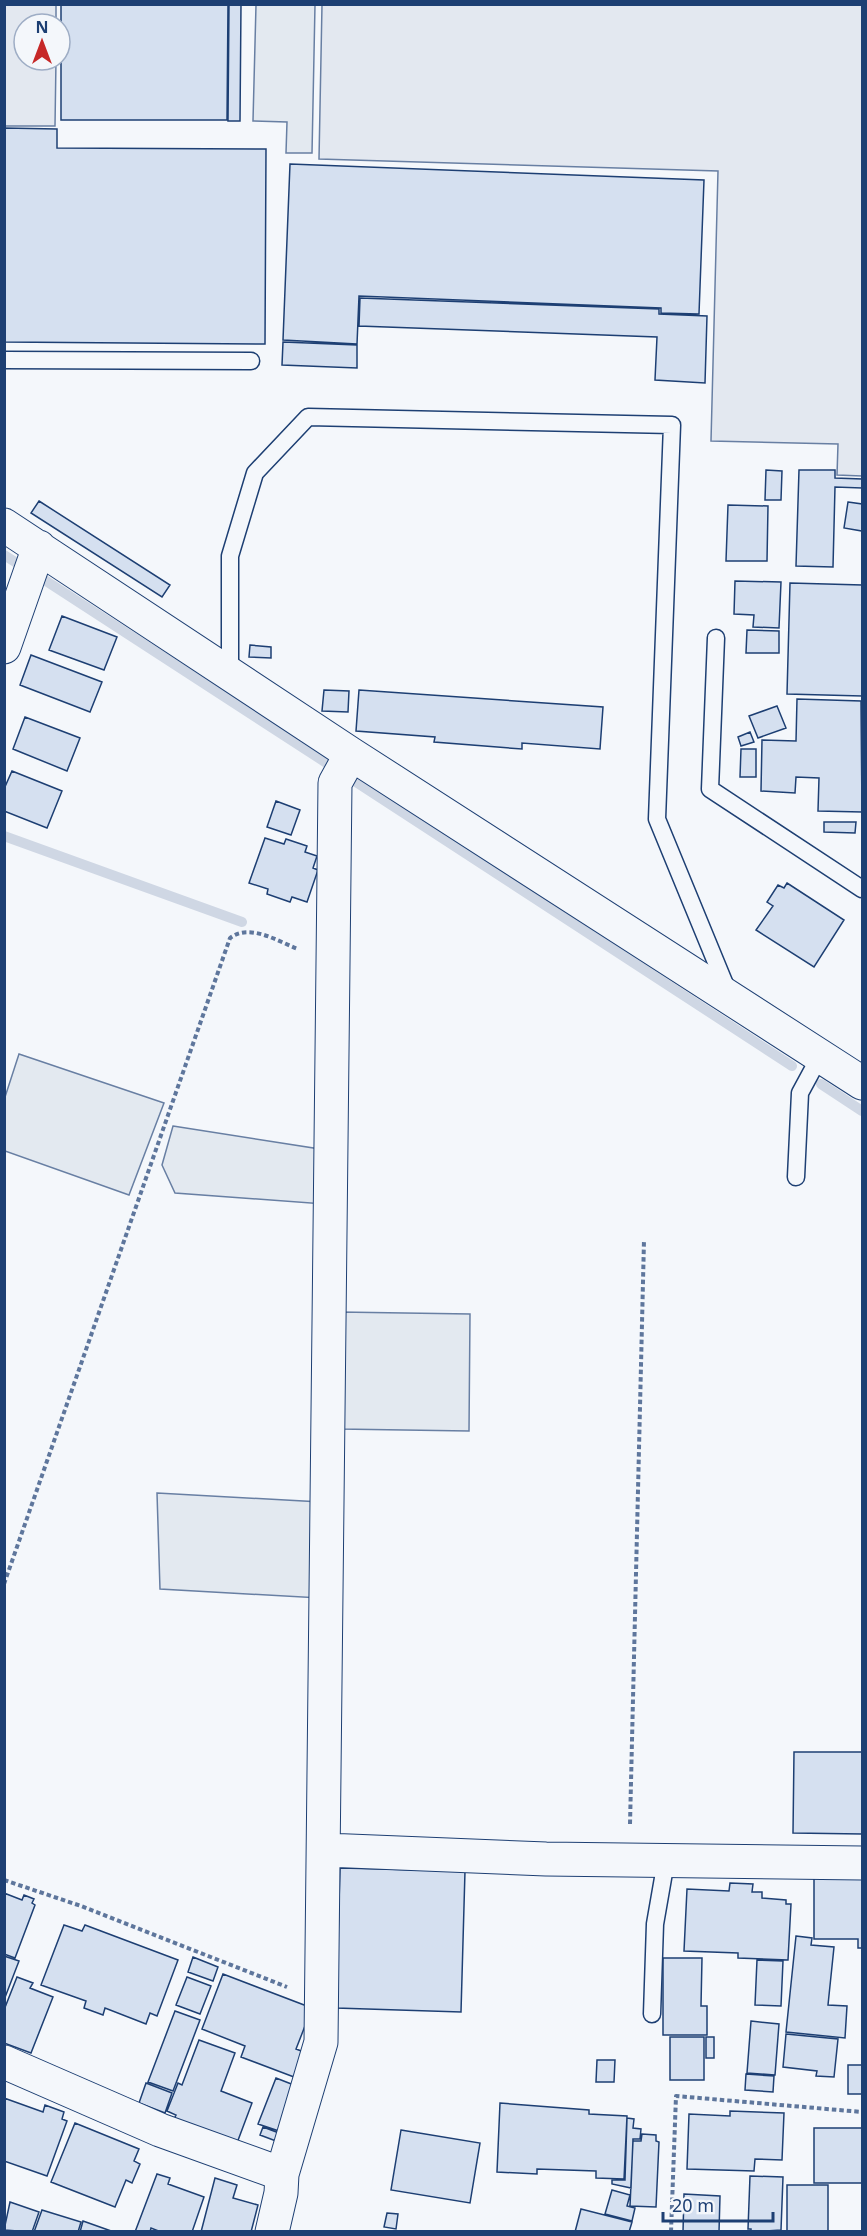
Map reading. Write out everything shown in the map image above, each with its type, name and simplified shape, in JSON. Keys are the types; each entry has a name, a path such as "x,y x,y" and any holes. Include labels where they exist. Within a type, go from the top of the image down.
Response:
{"street":[{"path":"4,525 351,754 862,1083"},
{"path":"4,647 39,547"},
{"path":"272,2232 281,2193 282,2174 321,2042 335,963 335,783 351,754"},
{"path":"325,1850 629,1861 862,1863"},
{"path":"4,2062 160,2130 282,2174"}],"lane":[{"path":"4,360 251,361"},
{"path":"230,674 230,556 255,473 308,417 672,425 657,819 732,1000"},
{"path":"716,638 710,789 862,889"},
{"path":"796,1178 800,1093 820,1056"},
{"path":"652,2014 655,1924 666,1861"}],"path":[{"path":"4,1584 230,938 239,931 249,930 335,963"},
{"path":"629,1861 644,1240"},
{"path":"4,1880 81,1906 323,2001"},
{"path":"670,2232 676,2096 862,2112"}],"shaded area":[{"path":"5,4 56,5 56,12 12,12 12,72 56,72 55,126 5,126"},
{"path":"256,5 315,5 312,153 286,153 287,122 253,121"},
{"path":"322,5 862,5 862,476 837,475 838,444 711,441 718,171 319,159"},
{"path":"19,1054 164,1103 129,1195 5,1151 5,1097"},
{"path":"173,1126 326,1150 324,1204 175,1193 162,1165"},
{"path":"339,1312 470,1314 469,1431 339,1429"},
{"path":"157,1493 321,1502 320,1598 160,1589"}],"building":[{"path":"61,4 228,4 227,120 61,120 61,72 72,72 72,12 61,12"},
{"path":"229,4 241,4 240,121 228,121"},
{"path":"4,128 57,129 57,148 266,149 265,344 4,342"},
{"path":"290,164 704,180 699,314 661,313 661,308 359,296 357,344 283,340"},
{"path":"360,298 659,309 659,314 707,316 705,383 655,380 657,337 359,326"},
{"path":"283,342 357,345 357,368 282,365"},
{"path":"766,470 782,471 781,500 765,500"},
{"path":"799,470 835,470 835,478 862,479 862,488 835,487 833,567 796,566"},
{"path":"39,501 170,585 162,597 31,513"},
{"path":"848,502 862,504 862,531 844,528"},
{"path":"728,505 768,506 767,561 726,561"},
{"path":"735,581 781,582 779,628 753,627 754,615 734,614"},
{"path":"790,583 862,585 862,696 787,694"},
{"path":"62,616 117,637 104,670 49,650"},
{"path":"747,630 779,631 779,653 746,653"},
{"path":"250,645 271,647 271,658 249,657"},
{"path":"31,655 102,682 90,712 20,685"},
{"path":"324,690 349,691 348,712 322,711"},
{"path":"359,690 603,707 600,749 522,743 522,749 434,742 435,737 356,731"},
{"path":"797,699 861,701 862,812 818,811 819,778 796,777 795,793 761,791 762,740 796,741"},
{"path":"777,706 786,728 758,738 749,716"},
{"path":"25,717 80,738 67,771 13,749"},
{"path":"750,732 754,742 741,746 738,737"},
{"path":"741,749 756,749 756,777 740,777"},
{"path":"12,771 62,791 47,828 4,811 4,789"},
{"path":"276,801 300,810 291,835 267,827"},
{"path":"824,822 856,822 855,833 824,832"},
{"path":"265,838 284,844 286,839 307,846 305,852 317,856 313,868 318,870 307,902 292,897 290,902 267,894 268,889 249,883"},
{"path":"787,883 844,920 814,967 756,930 773,906 767,902 778,885 784,888"},
{"path":"794,1752 862,1752 862,1834 793,1833"},
{"path":"340,1868 465,1871 461,2012 336,2008"},
{"path":"814,1874 862,1874 862,1948 858,1948 858,1939 814,1939"},
{"path":"730,1883 753,1884 752,1892 762,1892 762,1898 786,1900 786,1904 791,1904 788,1960 738,1958 738,1953 684,1951 687,1889 729,1891"},
{"path":"4,1893 22,1900 24,1895 34,1899 32,1903 35,1905 15,1958 4,1954"},
{"path":"64,1925 82,1931 85,1925 178,1960 157,2016 150,2013 146,2024 105,2008 103,2015 84,2008 86,2001 41,1985"},
{"path":"796,1936 812,1938 811,1945 834,1947 828,2005 847,2006 845,2038 786,2032"},
{"path":"4,1956 19,1961 4,2000"},
{"path":"193,1957 218,1967 213,1981 188,1972"},
{"path":"663,1958 702,1958 701,2006 707,2006 707,2035 663,2035"},
{"path":"757,1960 783,1961 781,2006 755,2005"},
{"path":"223,1974 312,2008 296,2049 304,2052 294,2077 241,2057 245,2046 202,2029"},
{"path":"17,1977 33,1983 30,1988 53,1997 31,2053 4,2043 4,2010"},
{"path":"187,1977 211,1986 200,2014 176,2005"},
{"path":"175,2011 200,2020 173,2091 148,2082"},
{"path":"751,2021 779,2024 775,2075 747,2073"},
{"path":"786,2034 838,2039 834,2077 816,2076 817,2071 783,2067"},
{"path":"670,2037 704,2037 704,2080 670,2080"},
{"path":"706,2037 714,2037 714,2058 706,2058"},
{"path":"199,2040 235,2053 221,2091 252,2103 237,2143 174,2119 176,2115 167,2111 178,2083 182,2085"},
{"path":"597,2060 615,2060 614,2082 596,2082"},
{"path":"848,2065 862,2065 862,2094 848,2094"},
{"path":"746,2074 774,2076 773,2092 745,2090"},
{"path":"276,2078 299,2087 282,2132 258,2124"},
{"path":"146,2083 172,2093 165,2113 139,2103"},
{"path":"4,2098 43,2112 45,2105 64,2112 62,2119 67,2121 47,2176 4,2161"},
{"path":"500,2103 589,2110 589,2114 627,2116 624,2179 596,2178 596,2171 537,2169 537,2174 497,2172"},
{"path":"730,2111 784,2113 782,2160 755,2159 754,2171 687,2169 689,2114 730,2116"},
{"path":"627,2118 634,2119 633,2128 641,2129 640,2139 633,2139 631,2188 612,2184 612,2180 625,2180"},
{"path":"75,2123 139,2149 134,2161 140,2164 132,2183 126,2180 115,2207 51,2182"},
{"path":"263,2127 279,2133 276,2141 260,2135"},
{"path":"814,2128 862,2128 862,2183 814,2183"},
{"path":"401,2130 480,2143 470,2203 391,2190"},
{"path":"642,2134 656,2135 656,2141 659,2142 656,2207 630,2206 633,2141 641,2141"},
{"path":"157,2174 170,2178 168,2184 204,2197 192,2232 161,2232 151,2228 150,2232 135,2232"},
{"path":"750,2176 783,2177 781,2230 751,2232 751,2229 748,2229"},
{"path":"215,2178 237,2185 233,2198 258,2205 251,2232 201,2232"},
{"path":"787,2185 828,2185 828,2232 787,2232"},
{"path":"612,2190 630,2195 627,2206 635,2208 632,2221 605,2214"},
{"path":"684,2194 720,2196 719,2232 683,2232"},
{"path":"10,2202 39,2212 32,2232 4,2230"},
{"path":"581,2209 632,2222 629,2232 575,2232"},
{"path":"42,2210 81,2222 78,2232 34,2232"},
{"path":"387,2213 398,2214 396,2229 384,2227"},
{"path":"83,2221 114,2232 80,2232"}],"waterway":[{"path":"4,555 20,565"},
{"path":"40,577 328,764"},
{"path":"353,780 792,1066"},
{"path":"4,836 242,922"},
{"path":"821,1084 862,1111"}]}
